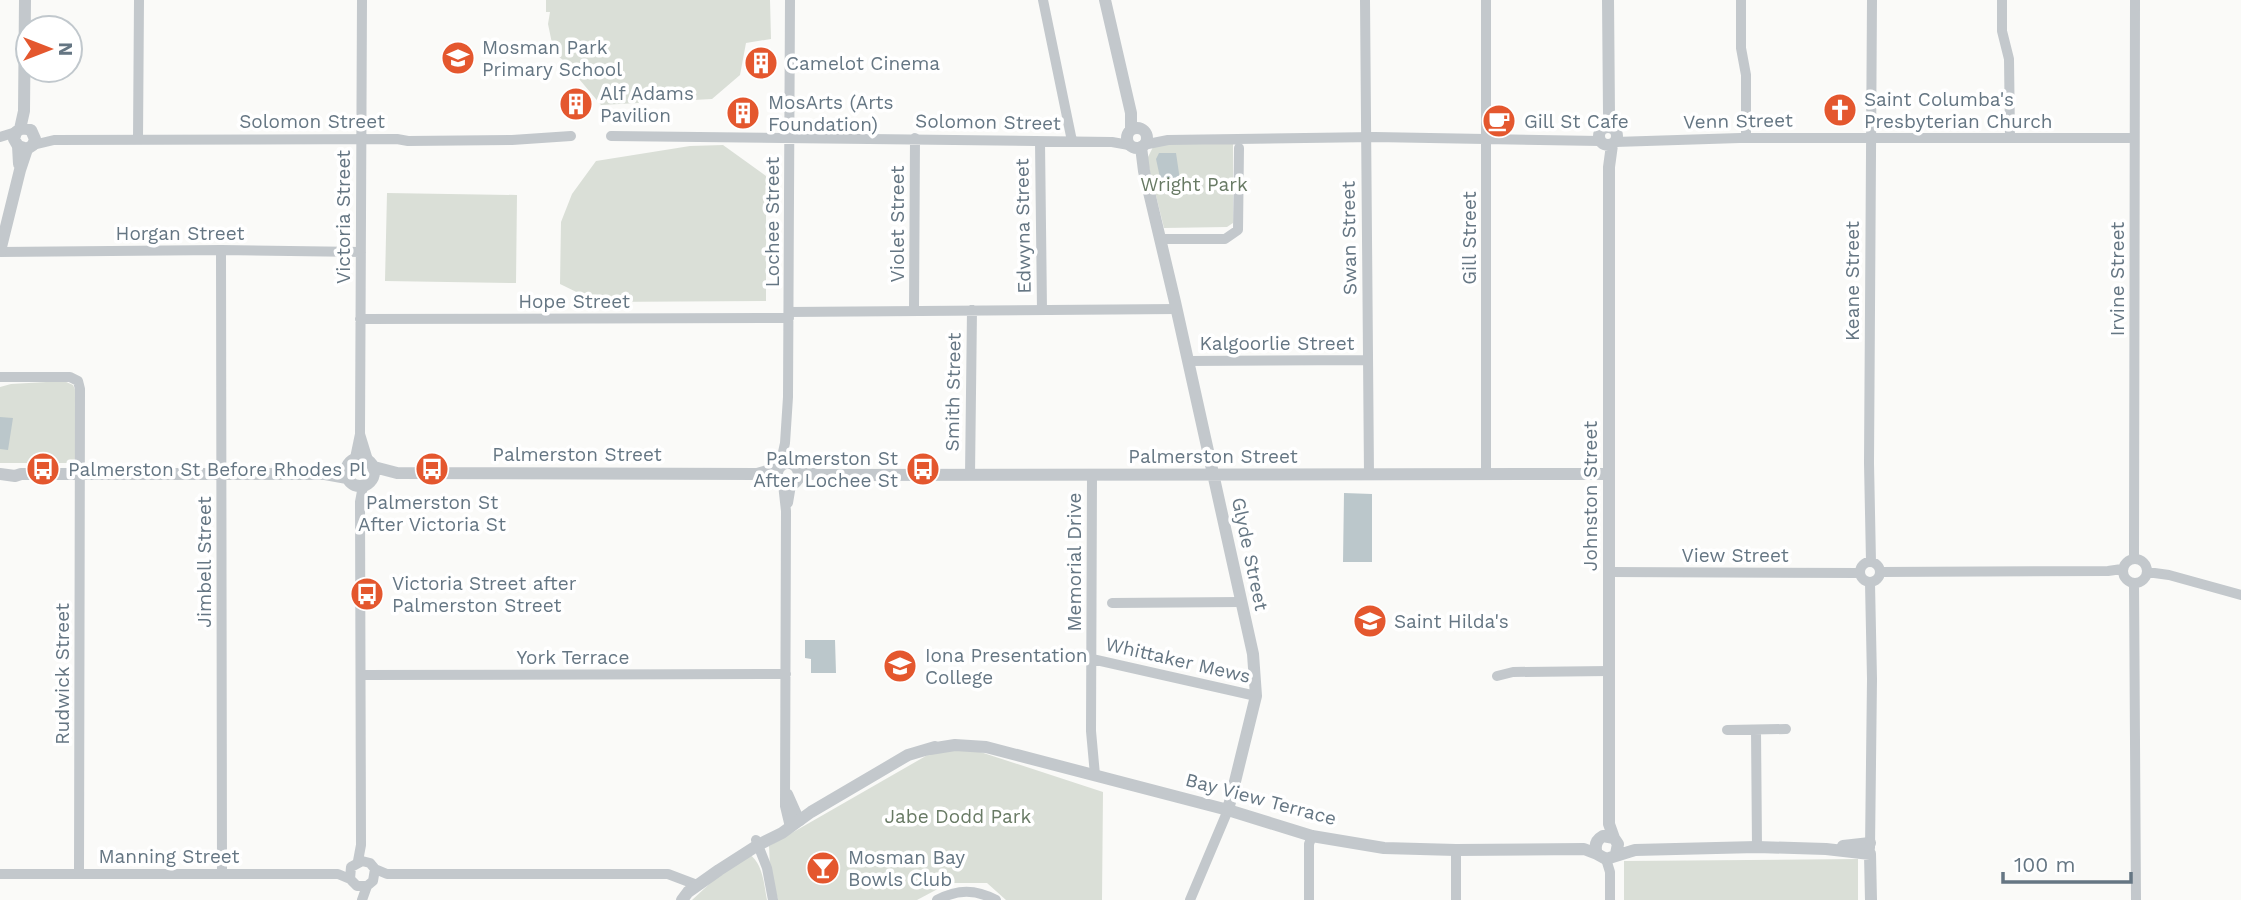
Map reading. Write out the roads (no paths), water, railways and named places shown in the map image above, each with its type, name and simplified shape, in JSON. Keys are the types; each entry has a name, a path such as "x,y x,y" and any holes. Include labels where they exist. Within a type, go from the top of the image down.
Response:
{"street":[{"path":"0,251 3,229 20,170 24,139 25,0"},
{"path":"138,139 139,0"},
{"name":"Victoria Street","path":"362,0 361,845 354,864 362,883"},
{"name":"Lochee Street","path":"790,0 789,315 785,443 785,806 794,821"},
{"path":"1043,0 1072,141"},
{"name":"Glyde Street","path":"1105,0 1253,654 1256,695 1228,810 1190,900"},
{"name":"Swan Street","path":"1365,0 1369,475"},
{"name":"Gill Street","path":"1486,0 1486,475"},
{"name":"Johnston Street","path":"1608,0 1610,900"},
{"path":"1741,0 1741,48 1746,75 1746,138"},
{"name":"Keane Street","path":"1871,562 1872,0"},
{"path":"2002,0 2002,31 2009,59 2010,137"},
{"name":"Irvine Street","path":"2134,0 2134,558"},
{"name":"Solomon Street","path":"0,139 460,141 571,136"},
{"name":"Solomon Street","path":"611,136 915,138 1040,142 1365,137 1586,140 1608,137"},
{"name":"Venn Street","path":"1608,137 1636,140 2134,138"},
{"name":"Violet Street","path":"914,311 915,138"},
{"name":"Edwyna Street","path":"1040,142 1042,310"},
{"path":"1160,239 1226,239 1238,230 1239,148"},
{"name":"Jimbell Street","path":"221,250 222,874"},
{"name":"Horgan Street","path":"0,251 360,252"},
{"name":"Hope Street","path":"360,319 1177,309"},
{"name":"Smith Street","path":"970,475 972,310"},
{"name":"Kalgoorlie Street","path":"1188,361 1367,360"},
{"name":"Rudwick Street","path":"0,377 70,377 78,381 80,389 79,874"},
{"path":"0,468 15,470 21,474"},
{"path":"0,474 360,473"},
{"name":"Palmerston Street","path":"360,473 1609,474"},
{"name":"Memorial Drive","path":"1092,475 1091,730 1095,775"},
{"path":"2134,558 2142,561 2147,572 2144,579 2134,583 2124,577 2122,569 2128,560 2134,558"},
{"path":"1871,562 1876,564 1880,572 1878,579 1870,583 1862,578 1860,573 1862,566 1871,562"},
{"path":"1880,572 2122,569"},
{"name":"View Street","path":"1609,572 1860,573"},
{"path":"2147,572 2169,575 2241,595"},
{"path":"1870,583 1871,900"},
{"path":"2134,583 2136,900"},
{"path":"1112,603 1240,602"},
{"name":"Whittaker Mews","path":"1092,659 1256,695"},
{"path":"1497,676 1513,671 1609,671"},
{"name":"York Terrace","path":"361,675 786,674"},
{"path":"1727,730 1786,729"},
{"path":"1756,730 1757,847"},
{"name":"Bay View Terrace","path":"688,890 753,844 908,755 955,745 977,746 1058,765 1228,810 1312,836 1384,848 1608,848"},
{"path":"1309,900 1309,844 1312,836"},
{"path":"753,844 766,868 773,900"},
{"name":"Victoria Street","path":"361,845 372,866"},
{"path":"1608,848 1870,848"},
{"path":"1456,850 1456,900"},
{"path":"354,864 372,866 387,874"},
{"name":"Manning Street","path":"338,874 354,864"},
{"path":"361,900 362,883 372,866"},
{"name":"Manning Street","path":"0,874 338,874 362,883"},
{"path":"362,883 387,874 668,874 688,890"},
{"path":"937,900 948,894 966,891 984,894 996,900"}],"place":[{"name":"Mosman Park Primary School","path":"458,58"},
{"name":"Camelot Cinema","path":"761,63"},
{"name":"Alf Adams Pavilion","path":"576,104"},
{"name":"Saint Columba's Presbyterian Church","path":"1840,110"},
{"name":"MosArts (Arts Foundation)","path":"743,113"},
{"name":"Gill St Cafe","path":"1499,121"},
{"name":"Palmerston St Before Rhodes Pl","path":"43,469"},
{"name":"Palmerston St After Victoria St","path":"432,469"},
{"name":"Palmerston St After Lochee St","path":"923,469"},
{"name":"Victoria Street after Palmerston Street","path":"367,594"},
{"name":"Saint Hilda's","path":"1370,621"},
{"name":"Iona Presentation College","path":"900,666"},
{"name":"Mosman Bay Bowls Club","path":"823,868"}],"park label":[{"name":"Wright Park","path":"1194,184"},
{"name":"Jabe Dodd Park","path":"958,816"}]}
